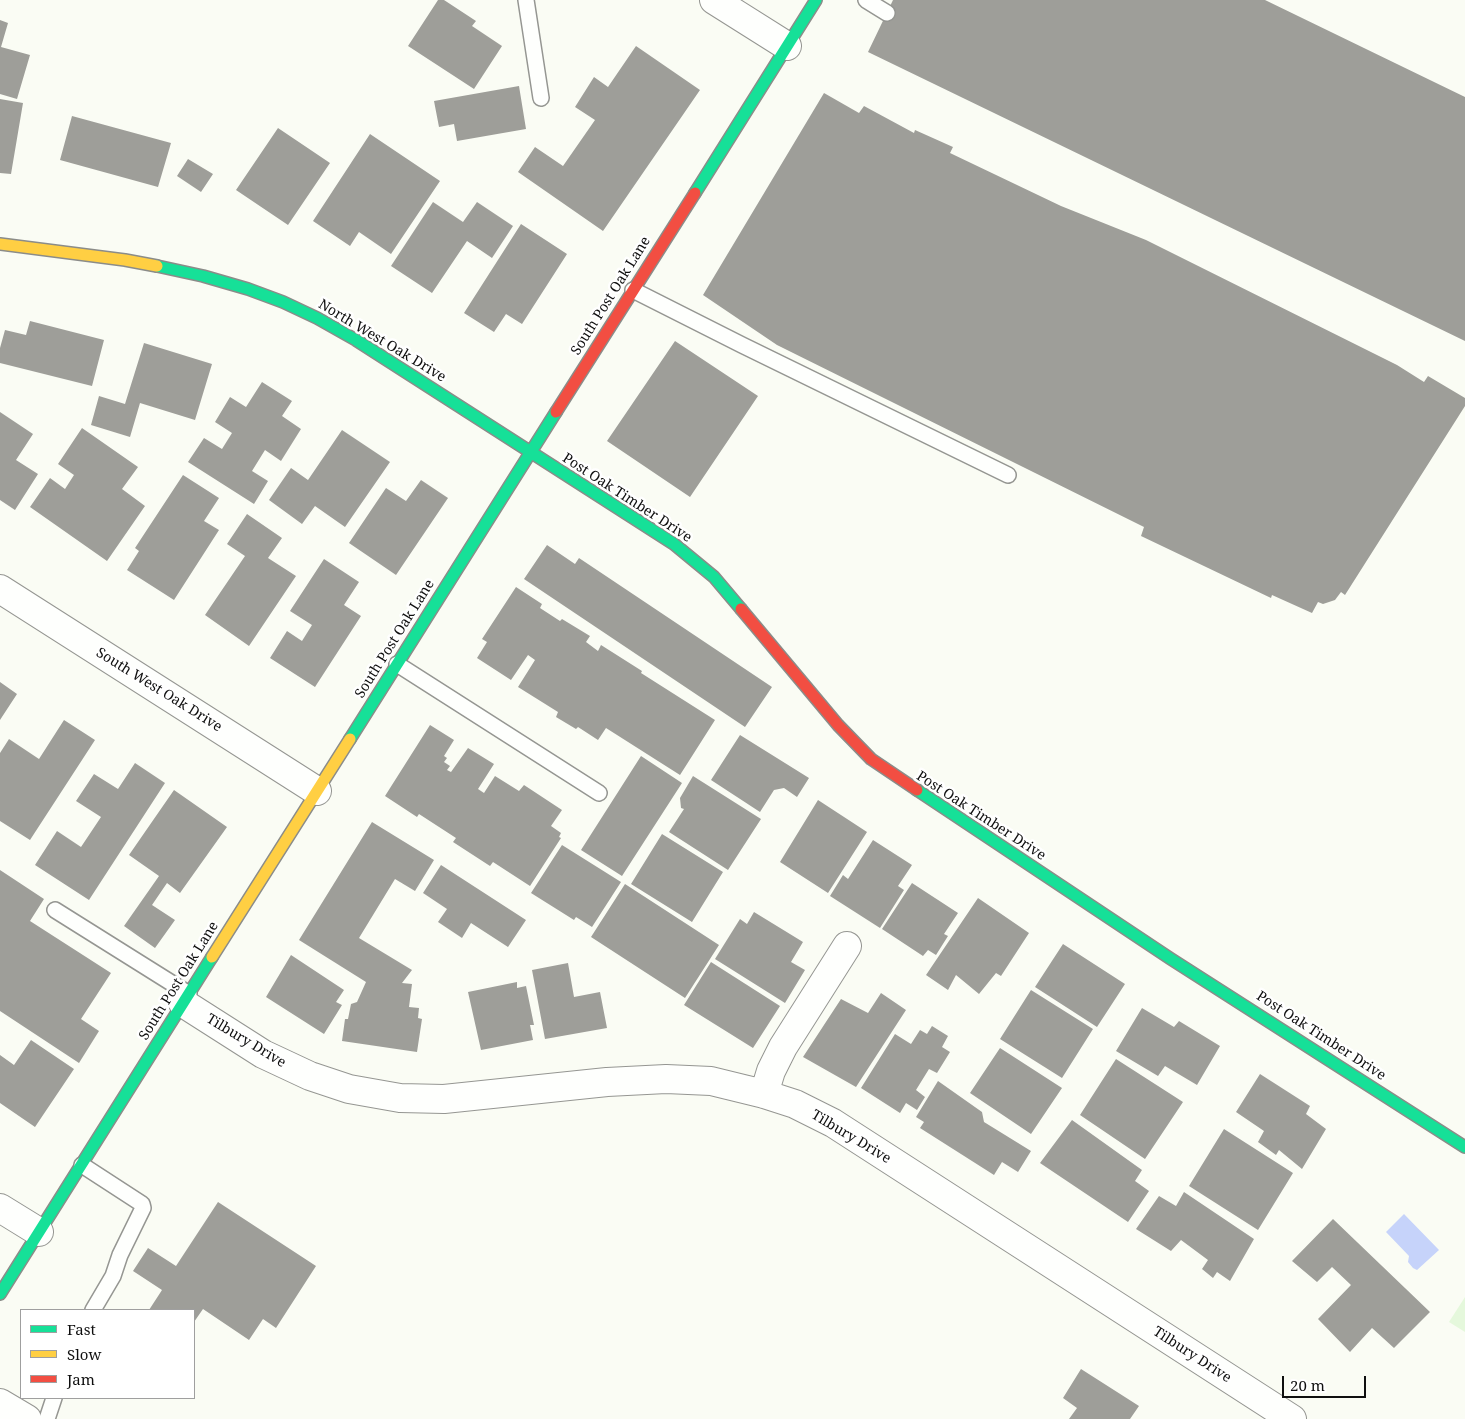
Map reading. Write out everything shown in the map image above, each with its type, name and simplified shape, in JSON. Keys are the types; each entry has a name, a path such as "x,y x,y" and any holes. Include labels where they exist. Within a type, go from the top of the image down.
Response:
{"street":[{"path":"714,0 787,46"},
{"name":"South Post Oak Lane","path":"0,1294 787,46 811,2"},
{"name":"North West Oak Drive","path":"0,244 125,260 162,267 248,289 283,302 317,318 356,340 530,452"},
{"name":"Post Oak Timber Drive","path":"530,452 674,544 714,577 838,725 871,760 1163,953 1465,1147"},
{"name":"South West Oak Drive","path":"0,589 317,791"},
{"path":"764,1094 771,1071 783,1047 847,946"},
{"name":"Tilbury Drive","path":"186,998 263,1054 310,1076 349,1088 400,1098 444,1099 607,1082 666,1079 711,1081 764,1094 794,1104 833,1123 1292,1419"},
{"path":"0,1208 39,1232"},
{"path":"0,1403 27,1419"}],"lane":[{"path":"526,0 541,98"},
{"path":"866,0 887,13"},
{"path":"632,290 1008,476"},
{"path":"397,664 599,793"},
{"path":"55,910 186,998"},
{"path":"82,1165 142,1204 143,1208 120,1255 113,1276 94,1309"},
{"path":"48,1419 54,1399"}],"green space":[{"path":"1465,1297 1465,1332 1449,1322"}],"water":[{"path":"1404,1214 1439,1250 1417,1270 1408,1262 1409,1256 1386,1232"}],"building":[{"path":"438,0 444,0 476,21 472,26 502,46 474,89 408,46"},
{"path":"893,0 1265,0 1465,97 1465,341 868,52"},
{"path":"0,20 8,23 1,47 30,55 17,99 0,94"},
{"path":"636,46 700,90 603,231 518,172 535,147 563,166 595,120 575,107 594,77 608,87"},
{"path":"519,86 526,129 457,141 454,124 439,127 434,101"},
{"path":"824,93 859,113 864,106 914,133 915,130 953,147 950,153 1061,206 1146,240 1397,365 1424,382 1428,376 1465,398 1465,406 1345,595 1341,592 1335,600 1323,604 1318,602 1312,613 1272,595 1271,598 1141,536 1144,527 777,345 703,295"},
{"path":"0,99 23,103 11,174 0,173"},
{"path":"72,116 171,143 158,187 60,160"},
{"path":"278,128 330,163 288,225 236,190"},
{"path":"370,134 440,181 391,254 359,232 350,246 313,221"},
{"path":"188,159 213,174 201,192 177,176"},
{"path":"433,202 463,222 477,202 513,226 492,258 467,241 432,293 391,266"},
{"path":"521,224 567,254 522,324 506,314 494,332 464,313"},
{"path":"30,321 104,340 92,386 0,363 0,348 5,330 26,335"},
{"path":"675,341 758,396 690,497 607,441"},
{"path":"144,343 212,364 195,420 140,403 130,437 91,425 99,396 125,404"},
{"path":"262,382 292,401 282,416 301,429 281,461 265,450 252,471 268,481 254,504 188,462 204,438 222,449 232,433 215,422 230,397 246,407"},
{"path":"0,412 33,434 16,460 38,474 15,510 0,500"},
{"path":"82,428 138,467 122,489 145,506 107,561 30,507 50,478 65,489 74,475 58,464"},
{"path":"342,430 390,462 345,527 315,506 302,524 269,500 291,468 308,480"},
{"path":"183,475 219,498 204,521 219,530 174,600 127,570 139,551 135,548"},
{"path":"421,480 448,498 396,575 349,543 386,488 406,501"},
{"path":"247,514 282,538 268,558 296,576 249,646 205,615 245,556 227,544"},
{"path":"547,545 575,564 579,558 772,687 745,727 524,579"},
{"path":"324,559 359,582 344,605 361,616 315,687 270,658 287,631 302,641 312,625 290,611"},
{"path":"516,587 542,604 540,608 560,621 562,619 590,636 586,642 598,651 601,645 715,720 680,775 606,728 598,740 578,727 576,729 556,717 558,712 518,687 535,660 528,655 511,680 477,658 487,642 482,639"},
{"path":"0,682 17,694 0,720"},
{"path":"64,720 95,740 30,840 0,821 0,753 9,739 39,759"},
{"path":"430,725 454,740 444,756 447,758 444,762 450,766 447,770 451,772 468,748 494,764 478,789 484,793 495,776 519,791 524,785 562,810 551,826 561,833 559,837 561,838 530,886 493,862 490,866 453,842 456,838 419,814 417,817 385,796"},
{"path":"740,735 809,778 797,797 784,788 774,790 760,812 711,780"},
{"path":"641,756 682,783 622,876 581,850"},
{"path":"135,763 165,783 89,900 35,865 57,831 81,847 101,817 76,801 94,774 118,789"},
{"path":"693,776 761,819 728,870 669,832 684,809 681,808 680,798"},
{"path":"174,790 227,827 180,893 167,883 152,905 175,920 155,948 124,926 159,876 129,855"},
{"path":"818,800 867,832 828,893 780,862"},
{"path":"372,822 434,860 415,891 395,879 359,938 412,970 402,983 412,984 409,1007 419,1008 418,1018 422,1019 417,1052 342,1041 345,1019 348,1019 351,1004 357,1002 366,982 299,940"},
{"path":"662,834 723,872 692,922 631,884"},
{"path":"873,840 912,865 898,886 904,890 880,928 830,896 843,875 848,879"},
{"path":"562,845 621,882 592,927 576,917 574,920 531,893"},
{"path":"441,865 526,920 508,947 471,923 462,938 438,922 447,909 423,893"},
{"path":"0,870 44,899 30,921 111,973 81,1019 99,1031 79,1063 0,1011"},
{"path":"912,883 958,913 944,934 948,936 936,955 928,950 923,956 882,929"},
{"path":"625,884 719,945 685,998 591,937"},
{"path":"978,898 1029,933 1001,976 996,973 979,994 956,975 948,990 926,975"},
{"path":"754,912 803,942 791,962 805,970 785,1003 715,959 740,919 747,924"},
{"path":"1063,944 1125,984 1097,1027 1035,987"},
{"path":"291,955 344,990 336,1002 342,1005 324,1034 266,997"},
{"path":"711,962 780,1006 753,1048 684,1005"},
{"path":"568,963 574,997 600,992 607,1028 545,1039 532,970"},
{"path":"517,982 517,988 526,986 534,1025 530,1025 533,1040 481,1050 468,992"},
{"path":"1031,990 1093,1029 1062,1078 1000,1039"},
{"path":"881,993 906,1010 856,1087 803,1057 841,999 868,1013"},
{"path":"1142,1008 1174,1027 1179,1021 1220,1046 1197,1085 1165,1066 1158,1076 1116,1051"},
{"path":"932,1026 948,1036 942,1047 950,1052 937,1073 929,1069 916,1090 925,1097 917,1110 906,1103 900,1113 861,1088 895,1034 911,1044 920,1030 927,1034"},
{"path":"31,1040 74,1069 35,1127 0,1103 0,1055 14,1065"},
{"path":"1000,1048 1062,1088 1031,1134 970,1093"},
{"path":"1116,1059 1183,1102 1145,1159 1080,1115"},
{"path":"1260,1074 1310,1106 1306,1114 1326,1129 1302,1169 1279,1150 1276,1155 1258,1142 1264,1131 1236,1112"},
{"path":"938,1081 982,1112 984,1122 1031,1151 1018,1172 1002,1162 994,1175 920,1128 924,1122 916,1117"},
{"path":"1072,1120 1142,1170 1135,1181 1149,1191 1128,1222 1040,1163"},
{"path":"1224,1129 1293,1173 1258,1230 1189,1186"},
{"path":"1184,1192 1254,1239 1230,1281 1217,1272 1213,1278 1202,1269 1208,1260 1181,1240 1171,1251 1136,1229 1159,1196 1176,1206"},
{"path":"218,1202 316,1266 276,1328 263,1319 249,1340 203,1309 195,1321 195,1309 150,1309 162,1290 133,1271 148,1248 176,1266"},
{"path":"1333,1219 1430,1312 1394,1348 1372,1328 1350,1352 1318,1319 1351,1285 1332,1267 1317,1282 1292,1261"},
{"path":"1081,1369 1139,1406 1130,1419 1069,1419 1077,1408 1063,1398"}],"traffic: fast":[{"path":"695,193 816,0"},
{"path":"157,266 203,276 248,289 283,302 317,318 356,340 674,544 714,577 741,609"},
{"path":"350,739 556,412"},
{"path":"917,790 1171,959 1465,1147"},
{"path":"0,1294 212,957"}],"traffic: slow":[{"path":"0,244 125,260 157,266"},
{"path":"212,957 350,739"}],"traffic: jam":[{"path":"556,412 695,193"},
{"path":"741,609 838,725 871,759 917,790"}]}
